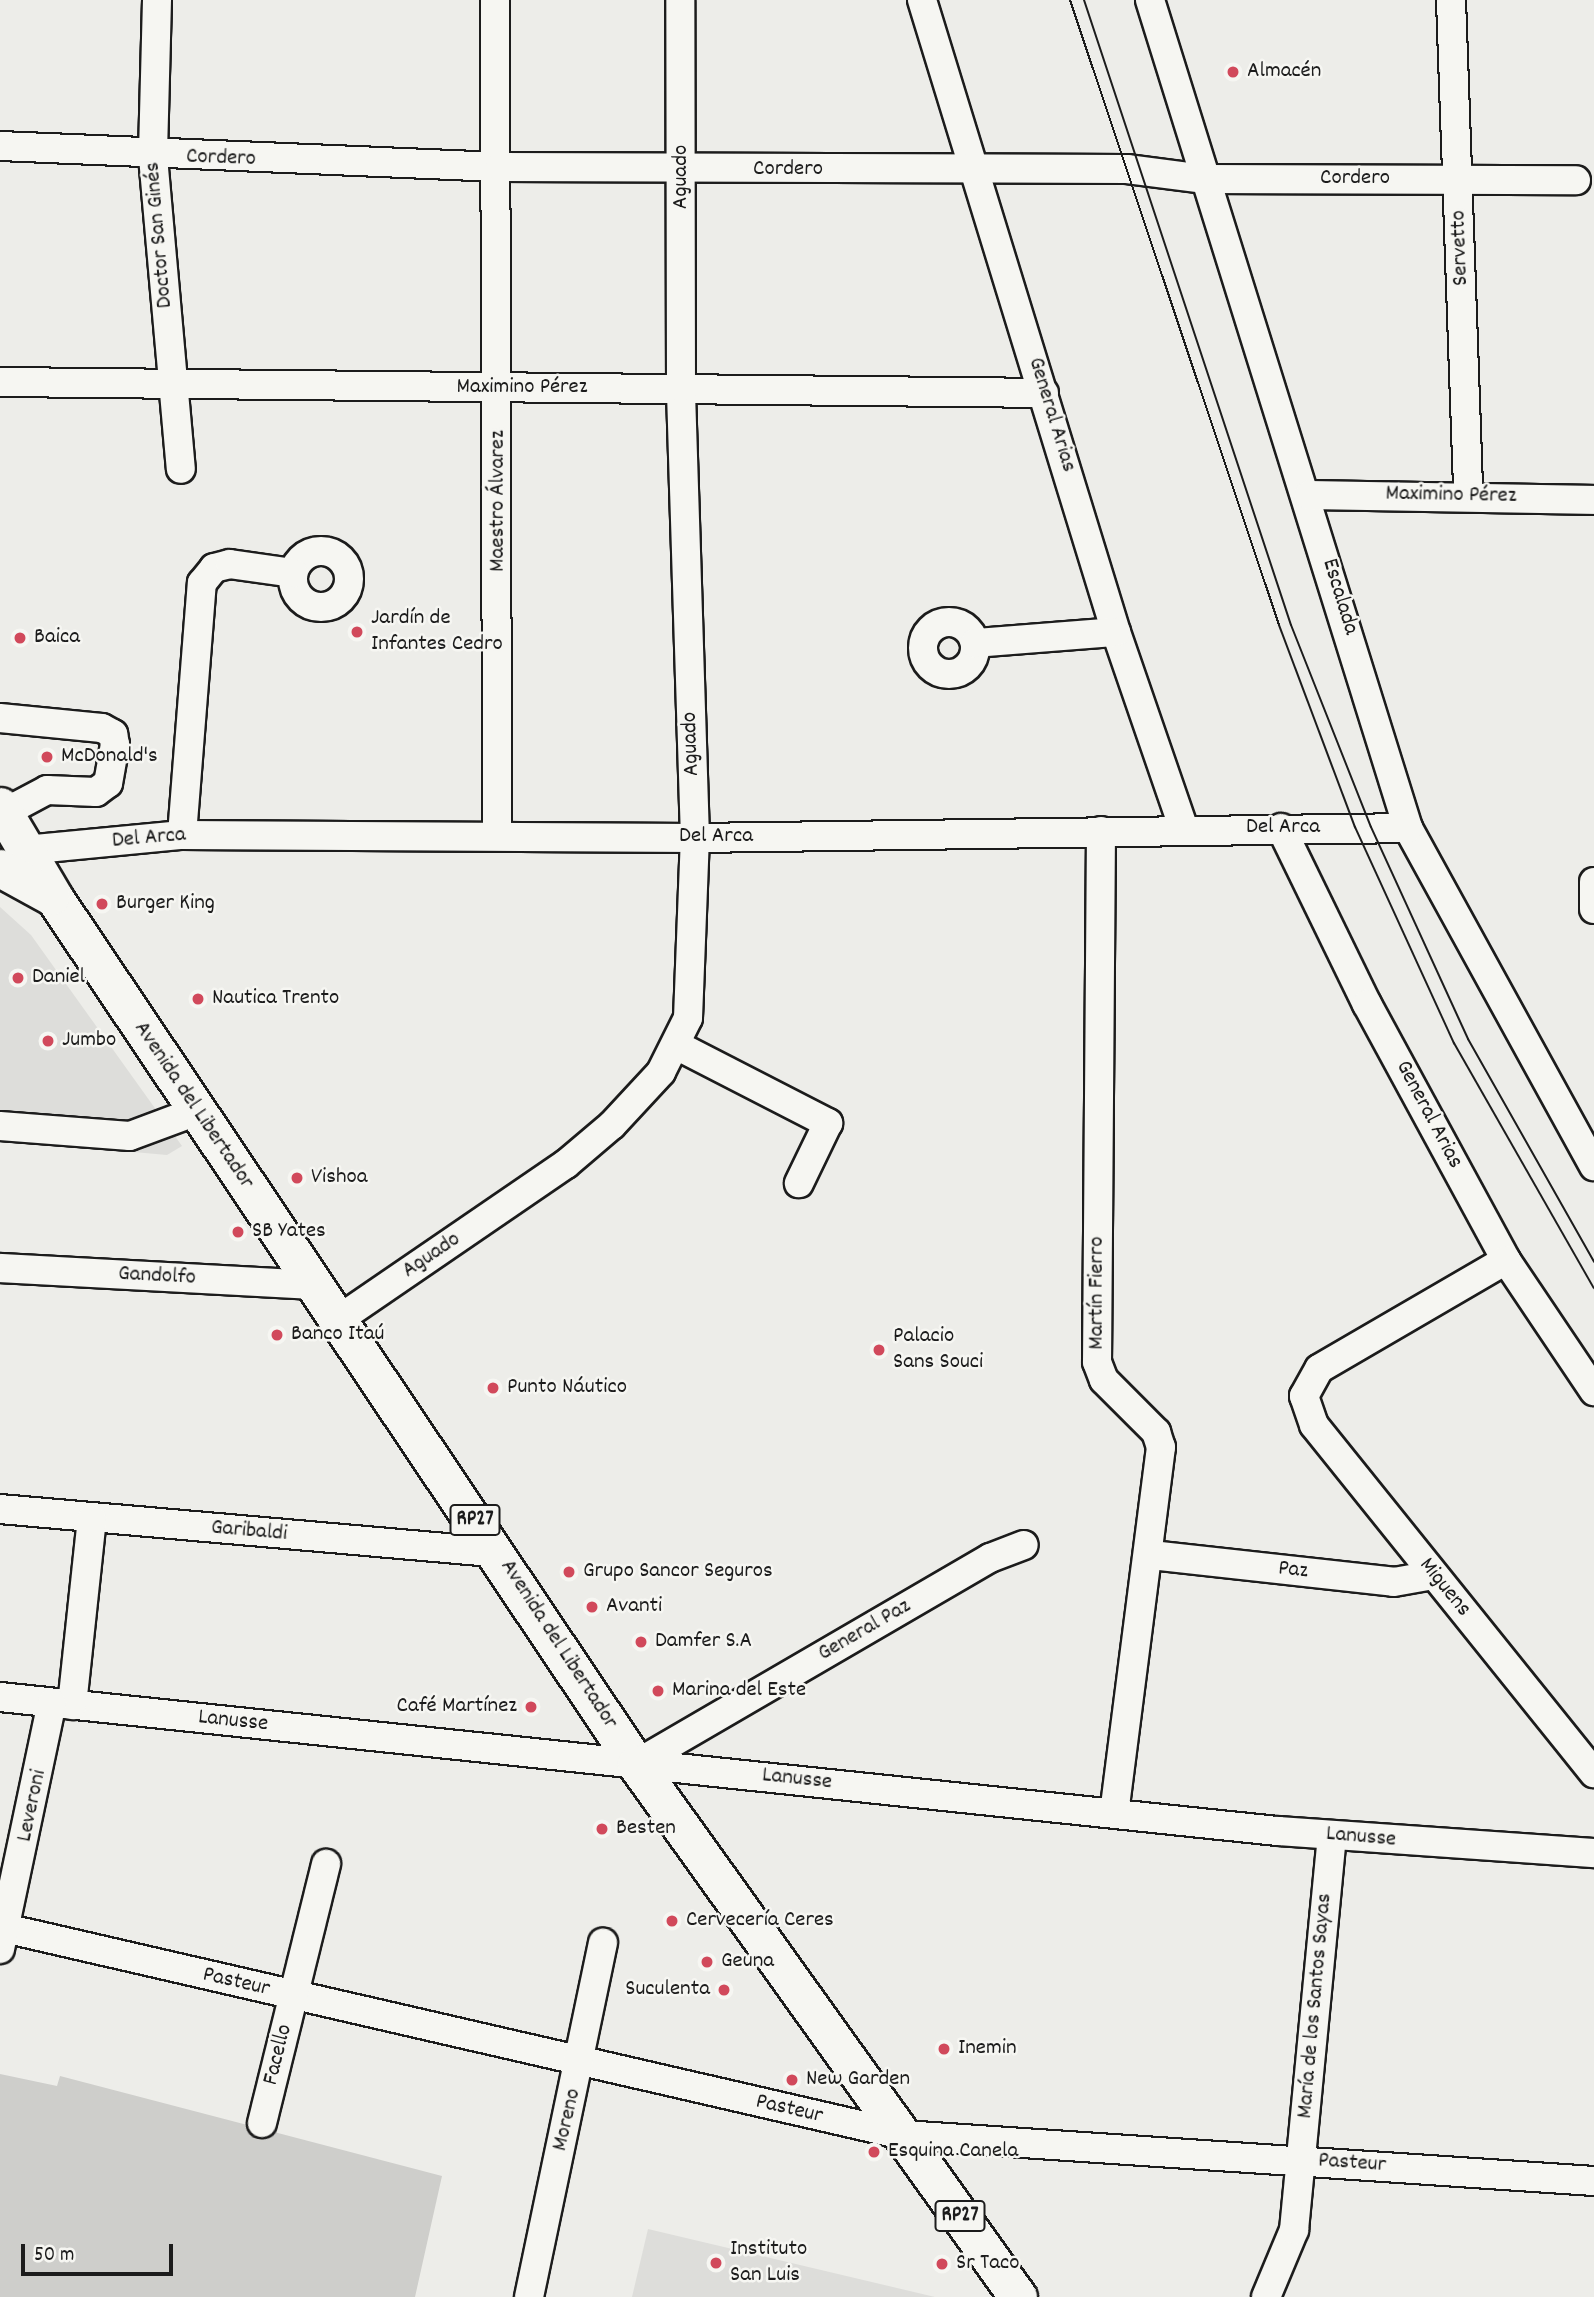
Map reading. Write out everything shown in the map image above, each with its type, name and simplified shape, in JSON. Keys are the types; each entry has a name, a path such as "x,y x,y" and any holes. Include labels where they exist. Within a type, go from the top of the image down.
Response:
{"main road":[{"name":"Avenida del Libertador","path":"1,811 8,857 55,900 498,1553 636,1764 1018,2297"}],"street":[{"name":"Doctor San Ginés","path":"157,0 153,157 181,469"},
{"name":"Maestro Álvarez","path":"495,0 500,167 497,834"},
{"name":"Aguado","path":"338,1320 566,1164 645,1092 678,1046 692,986 695,838 681,387 680,0"},
{"name":"General Arias","path":"922,0 978,169 1116,632 1184,828"},
{"name":"Escalada","path":"1150,0 1205,179 1309,495 1408,828 1586,1136 1594,1166"},
{"name":"Servetto","path":"1451,0 1468,495"},
{"name":"Cordero","path":"0,146 153,157 682,171 1127,169 1205,179 1576,180"},
{"name":"Maximino Pérez","path":"0,382 500,389 681,387 1044,393"},
{"name":"Maximino Pérez","path":"1309,495 1468,495 1594,500"},
{"path":"182,835 202,583 214,568 230,564 293,573"},
{"path":"975,643 1116,632"},
{"path":"0,718 102,728 113,734 115,744 108,783 96,792 47,790 1,811"},
{"name":"Del Arca","path":"8,857 182,835 497,834 695,838 1184,828 1408,828"},
{"name":"General Arias","path":"1281,828 1367,1004 1506,1260 1594,1391"},
{"name":"Martín Fierro","path":"1101,831 1097,1362 1104,1380 1156,1432 1161,1447 1152,1555 1114,1812"},
{"path":"1594,882 1594,909"},
{"path":"678,1046 828,1123 799,1183"},
{"path":"0,1126 131,1136 197,1111"},
{"name":"Miguens","path":"1506,1260 1319,1369 1304,1396 1314,1425 1594,1773"},
{"name":"Gandolfo","path":"0,1268 314,1285"},
{"name":"Garibaldi","path":"0,1509 498,1553"},
{"name":"Leveroni","path":"2,1935 62,1704 92,1519"},
{"name":"General Paz","path":"636,1764 990,1558 1024,1545"},
{"name":"Paz","path":"1152,1555 1394,1582 1433,1575"},
{"name":"Lanusse","path":"0,1697 1332,1836 1594,1853"},
{"name":"María de los Santos Sayas","path":"1266,2297 1294,2230 1332,1836"},
{"name":"Facello","path":"262,2123 326,1864"},
{"name":"Pasteur","path":"2,1935 294,1996 903,2135 1594,2181"},
{"name":"Moreno","path":"529,2297 581,2063 603,1942"}],"shaded area":[{"path":"0,907 31,935 182,1146 167,1155 0,1140"},
{"path":"0,2074 57,2086 60,2076 442,2176 415,2297 0,2297"},
{"name":"Instituto San Luis","path":"648,2229 935,2297 632,2297"}],"tram line":[{"path":"1070,0 1279,625 1355,827 1454,1043 1594,1288"},
{"path":"1084,0 1291,625 1371,827 1468,1039 1594,1262"}],"place":[{"name":"Almacén","path":"1233,72"},
{"name":"Jardín de Infantes Cedro","path":"357,632"},
{"name":"Baica","path":"20,638"},
{"name":"McDonald's","path":"47,757"},
{"name":"Burger King","path":"102,904"},
{"name":"Daniel","path":"18,978"},
{"name":"Nautica Trento","path":"198,999"},
{"name":"Jumbo","path":"48,1041"},
{"name":"Vishoa","path":"297,1178"},
{"name":"SB Yates","path":"238,1232"},
{"name":"Banco Itaú","path":"277,1335"},
{"name":"Palacio Sans Souci","path":"879,1350"},
{"name":"Punto Náutico","path":"493,1388"},
{"name":"Grupo Sancor Seguros","path":"569,1572"},
{"name":"Avanti","path":"592,1607"},
{"name":"Damfer S.A","path":"641,1642"},
{"name":"Marina del Este","path":"658,1691"},
{"name":"Café Martínez","path":"531,1707"},
{"name":"Besten","path":"602,1829"},
{"name":"Cervecería Ceres","path":"672,1921"},
{"name":"Geuna","path":"707,1962"},
{"name":"Suculenta","path":"724,1990"},
{"name":"Inemin","path":"944,2049"},
{"name":"New Garden","path":"792,2080"},
{"name":"Esquina Canela","path":"874,2152"},
{"name":"Instituto San Luis","path":"716,2263"},
{"name":"Sr Taco","path":"942,2264"}]}
